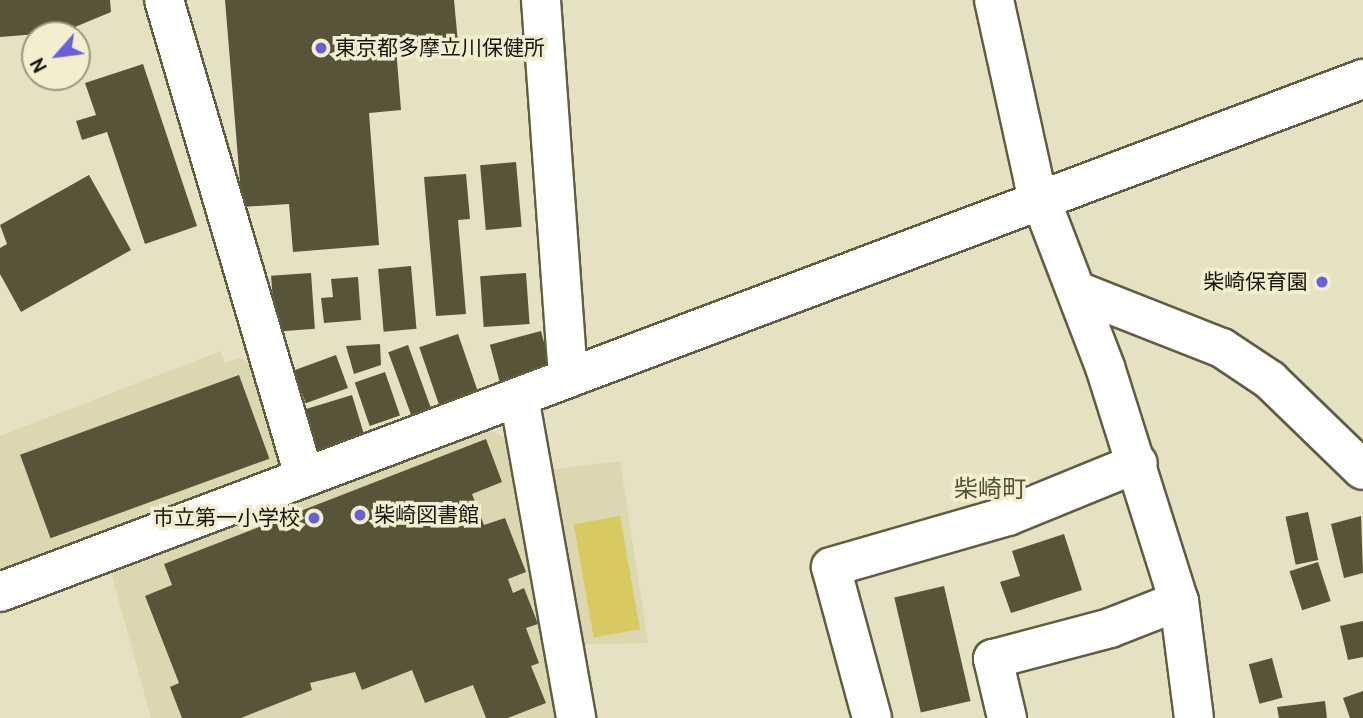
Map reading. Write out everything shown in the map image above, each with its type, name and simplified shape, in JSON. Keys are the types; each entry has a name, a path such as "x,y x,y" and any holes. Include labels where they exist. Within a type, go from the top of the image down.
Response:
{"street":[{"path":"164,0 304,476"},
{"path":"541,0 568,377"},
{"path":"994,0 1041,200 1138,463 1179,601 1194,718"},
{"path":"0,592 1363,79"},
{"path":"1077,292 1223,348 1270,380 1363,470"},
{"path":"519,397 576,718"},
{"path":"872,718 831,567 1008,516 1138,463"},
{"path":"1007,718 993,659 1110,628 1179,601"}],"shaded area":[{"name":"市立第一小学校","path":"221,351 225,363 239,358 258,366 296,496 482,426 513,442 519,474 620,461 648,643 550,645 564,718 151,718 102,539 0,578 0,436"},
{"path":"620,516 640,629 594,637 574,524"}],"building":[{"path":"0,0 110,0 111,12 89,21 21,21 21,35 0,37"},
{"path":"225,0 454,0 458,43 396,48 401,110 369,113 379,245 293,252 289,204 242,207"},
{"path":"143,64 197,226 145,244 107,132 82,140 76,121 96,115 88,91 91,91 91,81"},
{"path":"516,162 522,227 486,230 480,165"},
{"path":"466,174 470,219 458,220 466,314 436,316 424,177"},
{"path":"89,175 131,250 21,312 0,274 0,248 7,244 0,225"},
{"path":"411,266 416,329 384,332 378,269"},
{"path":"311,273 315,329 275,332 271,276"},
{"path":"526,273 530,324 484,327 480,276"},
{"path":"358,277 361,320 324,323 321,298 333,297 331,279"},
{"path":"541,331 551,369 500,382 490,345"},
{"path":"458,334 480,397 441,411 419,347"},
{"path":"380,344 381,365 354,374 346,346"},
{"path":"408,345 433,413 413,420 388,352"},
{"path":"336,355 348,388 306,403 294,370"},
{"path":"385,372 400,415 370,426 355,382"},
{"path":"239,375 269,459 50,538 20,455"},
{"path":"352,395 366,440 314,456 300,411"},
{"path":"486,439 502,482 472,494 484,525 505,518 526,572 508,579 513,593 524,588 538,624 526,628 539,663 531,666 546,703 508,718 486,718 473,685 425,703 412,670 362,690 355,672 310,683 312,690 241,718 182,718 170,687 179,683 145,596 172,585 164,564"},
{"path":"1308,512 1318,560 1296,565 1286,517"},
{"path":"1361,516 1363,573 1344,578 1331,524"},
{"path":"1064,534 1082,590 1011,613 1000,582 1020,576 1012,551"},
{"path":"1318,562 1331,601 1302,610 1289,571"},
{"path":"944,586 971,701 921,712 894,597"},
{"path":"1363,621 1363,657 1348,660 1340,626"},
{"path":"1272,658 1283,698 1259,704 1249,664"},
{"path":"1363,691 1363,718 1350,718 1343,698"},
{"path":"1325,701 1327,718 1279,718 1277,707"}],"place":[{"name":"東京都多摩立川保健所","path":"321,48"},
{"name":"柴崎保育園","path":"1322,282"},
{"name":"柴崎図書館","path":"360,515"},
{"name":"市立第一小学校","path":"314,518"}],"district":[{"name":"柴崎町","path":"990,489"}]}
